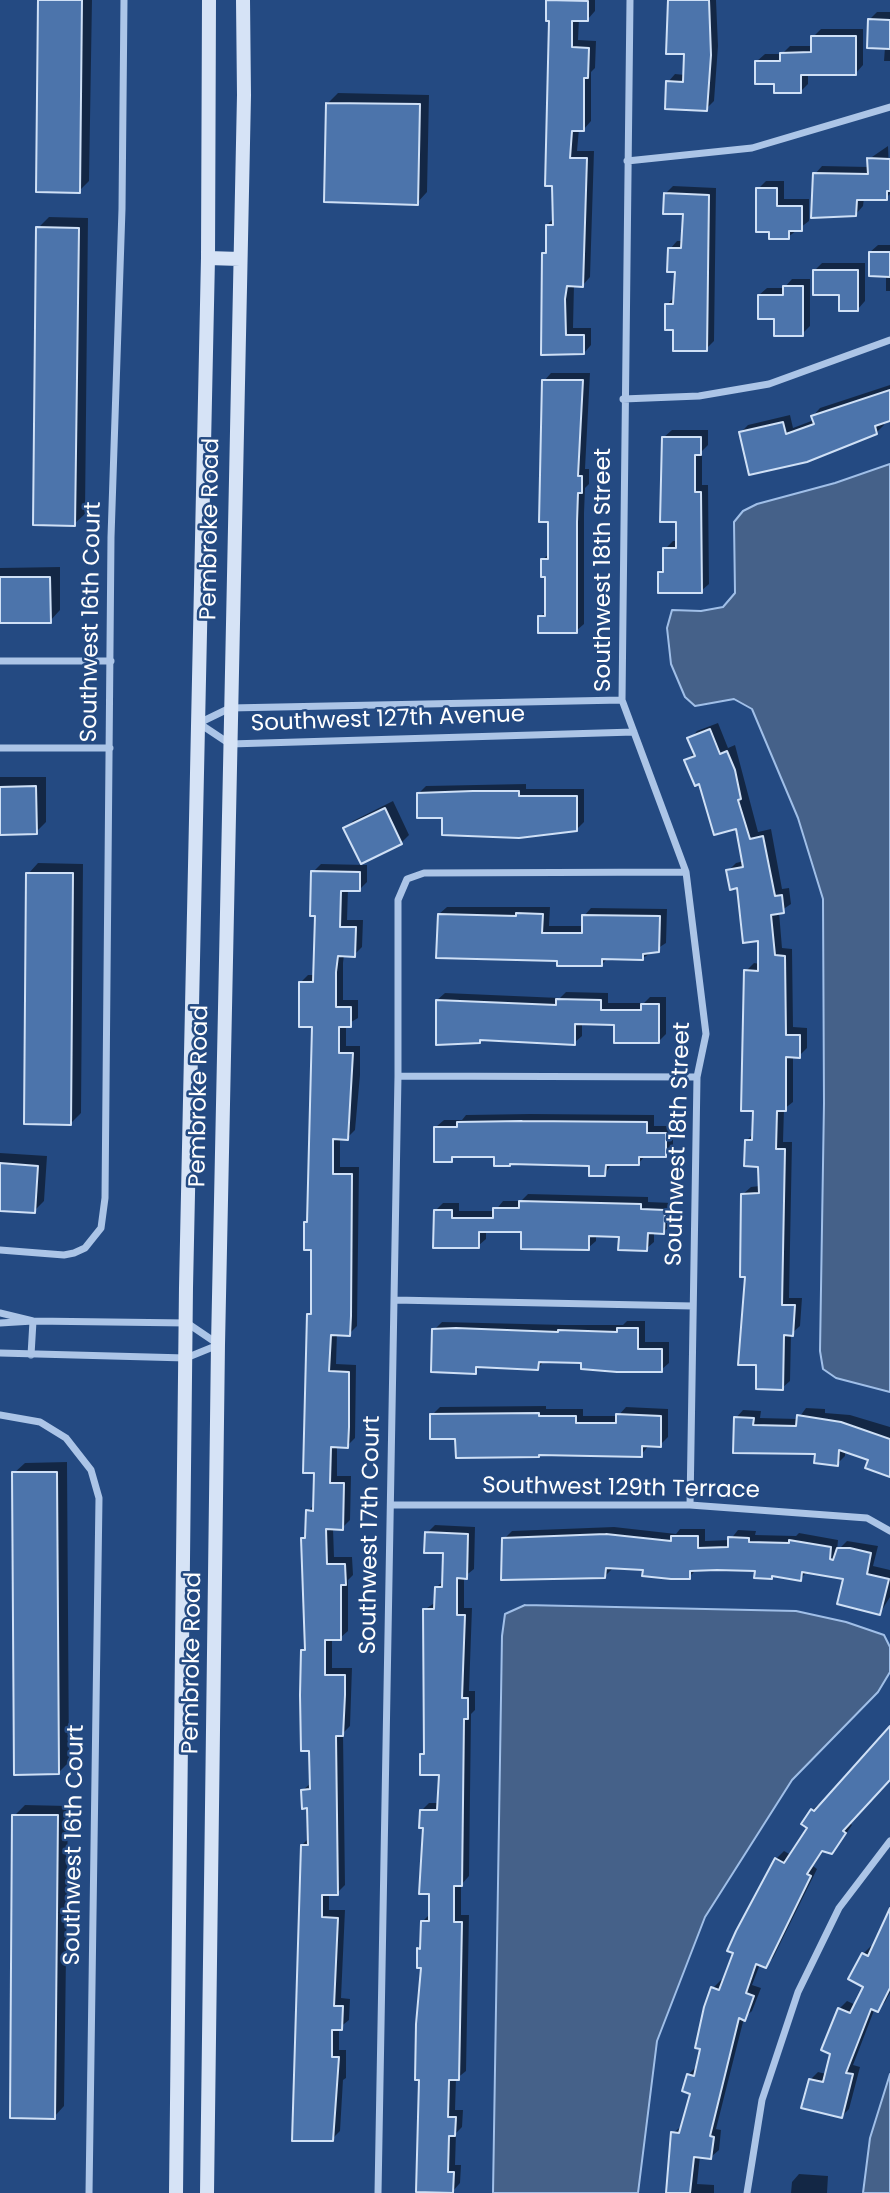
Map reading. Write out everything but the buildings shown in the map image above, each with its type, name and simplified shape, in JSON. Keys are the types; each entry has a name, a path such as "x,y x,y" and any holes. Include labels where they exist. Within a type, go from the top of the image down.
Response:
{"main road":[{"name":"Pembroke Road","path":"176,2193 186,1359 208,258 209,0"},
{"name":"Pembroke Road","path":"207,2193 218,1344 243,0"},
{"path":"208,258 240,259"}],"street":[{"name":"Southwest 16th Court","path":"0,1250 64,1255 74,1253 92,1241 101,1228 105,1198 111,537 122,209 124,0"},
{"name":"Southwest 18th Street","path":"630,0 623,399 622,701 686,872 706,1034 697,1077 690,1505"},
{"path":"627,161 752,148 890,107"},
{"path":"623,399 699,396 769,384 890,340"},
{"path":"0,662 111,661"},
{"name":"Southwest 127th Avenue","path":"199,723 230,708 622,701"},
{"name":"Southwest 127th Avenue","path":"199,723 230,744 634,732"},
{"path":"0,748 110,748"},
{"name":"Southwest 17th Court","path":"378,2193 398,1076 398,901 407,879 425,873 686,872"},
{"path":"398,1076 697,1077"},
{"path":"394,1300 693,1306"},
{"path":"0,1313 33,1321"},
{"path":"32,1355 33,1321"},
{"path":"0,1323 187,1323 218,1344"},
{"path":"0,1353 186,1359 218,1344"},
{"name":"Southwest 16th Court","path":"0,1415 40,1422 66,1438 91,1470 99,1498 89,2193"},
{"name":"Southwest 129th Terrace","path":"391,1505 690,1505 867,1518 890,1531"},
{"path":"747,2193 762,2100 798,1992 839,1908 890,1841"}],"water":[{"path":"890,464 890,1392 836,1378 823,1369 820,1351 824,1103 823,899 798,818 752,709 734,699 695,706 685,697 671,664 667,628 672,610 701,611 723,607 735,593 734,522 743,511 757,504 835,483"},
{"path":"525,1605 796,1611 846,1622 884,1635 890,1647 890,1672 878,1692 792,1780 705,1917 657,2041 638,2193 493,2193 502,1636 505,1614"},
{"path":"890,2074 890,2193 863,2193 870,2138"}]}
